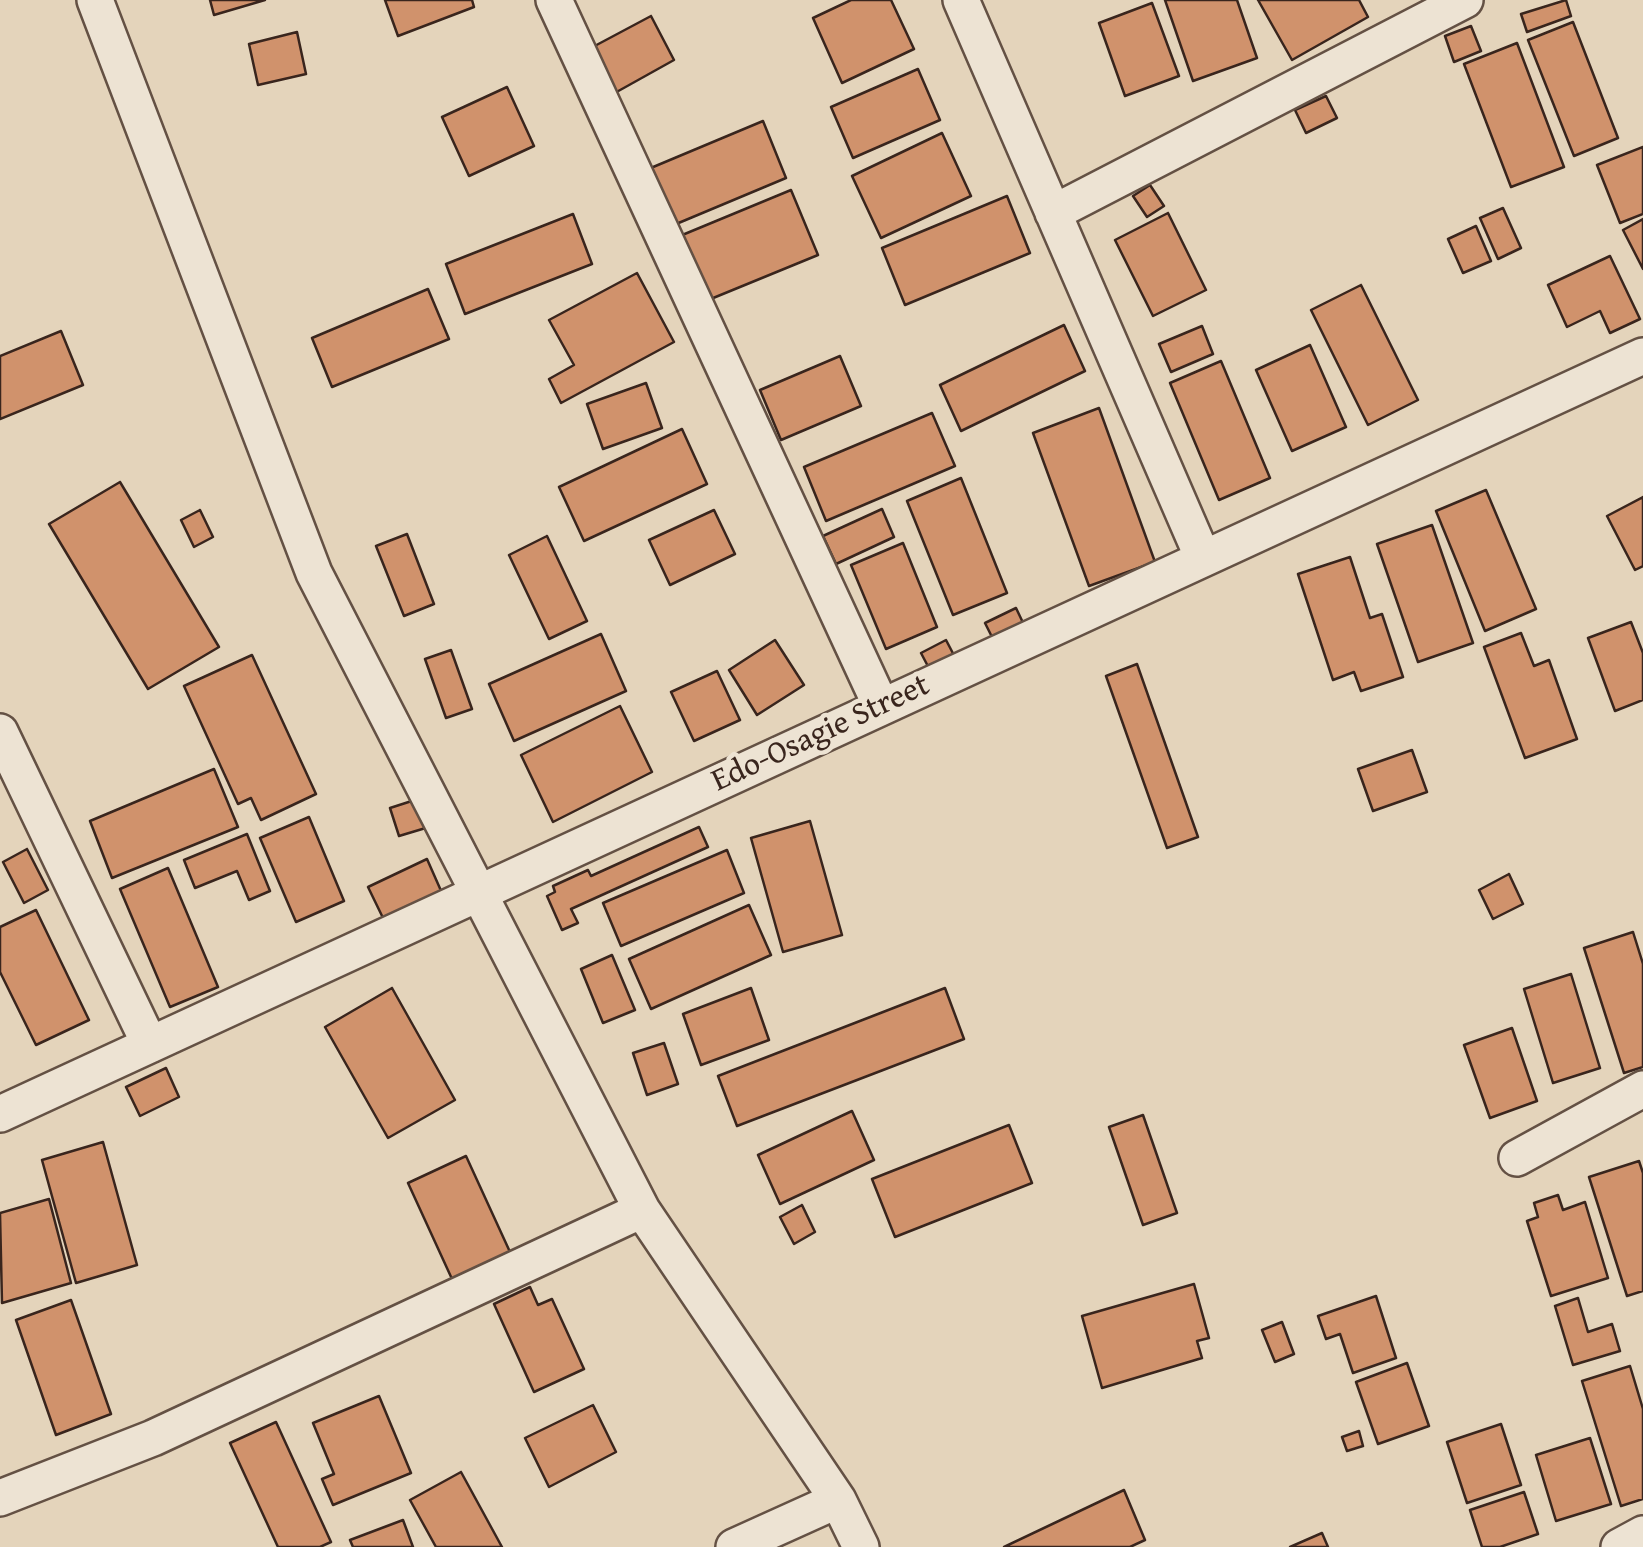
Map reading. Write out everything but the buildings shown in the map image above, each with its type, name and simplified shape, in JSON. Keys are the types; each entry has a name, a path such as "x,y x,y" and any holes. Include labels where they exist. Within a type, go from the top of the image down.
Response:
{"street":[{"path":"95,0 314,573 642,1210 838,1500 861,1547"},
{"path":"554,0 881,706"},
{"path":"961,0 1204,558"},
{"path":"1054,213 1406,12 1464,0"},
{"name":"Edo-Osagie Street","path":"0,1114 1643,356"},
{"path":"0,732 150,1044"},
{"path":"1517,1158 1643,1089"},
{"path":"0,1498 153,1438 642,1210"},
{"path":"734,1547 838,1500"},
{"path":"1619,1547 1643,1534"}]}
